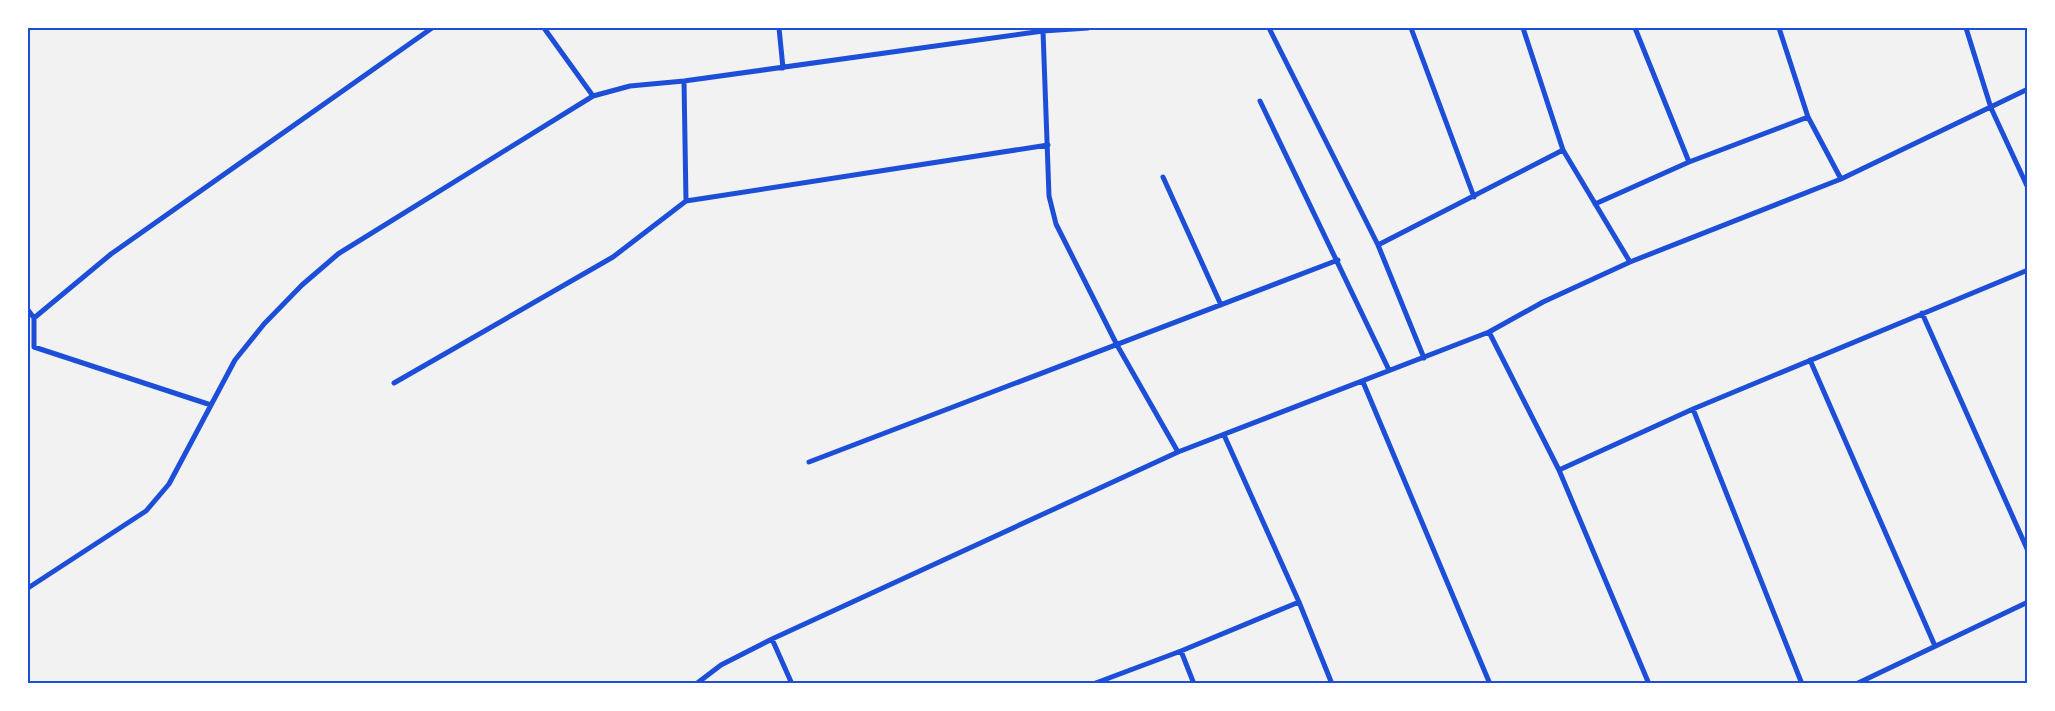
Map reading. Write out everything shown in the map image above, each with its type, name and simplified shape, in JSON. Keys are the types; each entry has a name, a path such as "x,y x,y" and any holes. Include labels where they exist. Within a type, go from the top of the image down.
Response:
{"street":[{"path":"34,318 111,254 432,28"},
{"path":"544,28 593,96"},
{"path":"779,28 782,68"},
{"path":"28,588 146,511 169,484 235,360 264,324 302,285 338,254 593,96 630,86 684,81 1043,32 1088,28"},
{"path":"1270,28 1378,245 1424,358"},
{"path":"1411,28 1474,197"},
{"path":"1523,28 1563,150 1630,262"},
{"path":"1636,28 1689,162"},
{"path":"1779,28 1808,117 1840,179"},
{"path":"1966,28 1991,108 2028,188"},
{"path":"1043,32 1049,196 1056,224 1117,345 1178,452"},
{"path":"684,81 686,201"},
{"path":"696,684 721,665 772,639 1178,452 1489,332 1543,302 1630,262 1840,179 2028,89"},
{"path":"1260,101 1338,260 1389,370"},
{"path":"1594,204 1689,162 1808,117"},
{"path":"394,383 613,257 686,201 1048,144"},
{"path":"1378,245 1563,150"},
{"path":"1163,177 1221,305"},
{"path":"809,462 1338,260"},
{"path":"1559,470 1693,409 2028,270"},
{"path":"28,310 34,318 34,347"},
{"path":"1922,313 2028,551"},
{"path":"1489,332 1559,470 1650,684"},
{"path":"28,347 34,347 211,405"},
{"path":"1810,360 1934,646"},
{"path":"1362,382 1490,684"},
{"path":"1693,409 1802,684"},
{"path":"1224,435 1299,602 1332,684"},
{"path":"1093,684 1181,651 1299,602"},
{"path":"1856,684 2028,602"},
{"path":"772,639 792,684"},
{"path":"1181,651 1194,684"}]}
